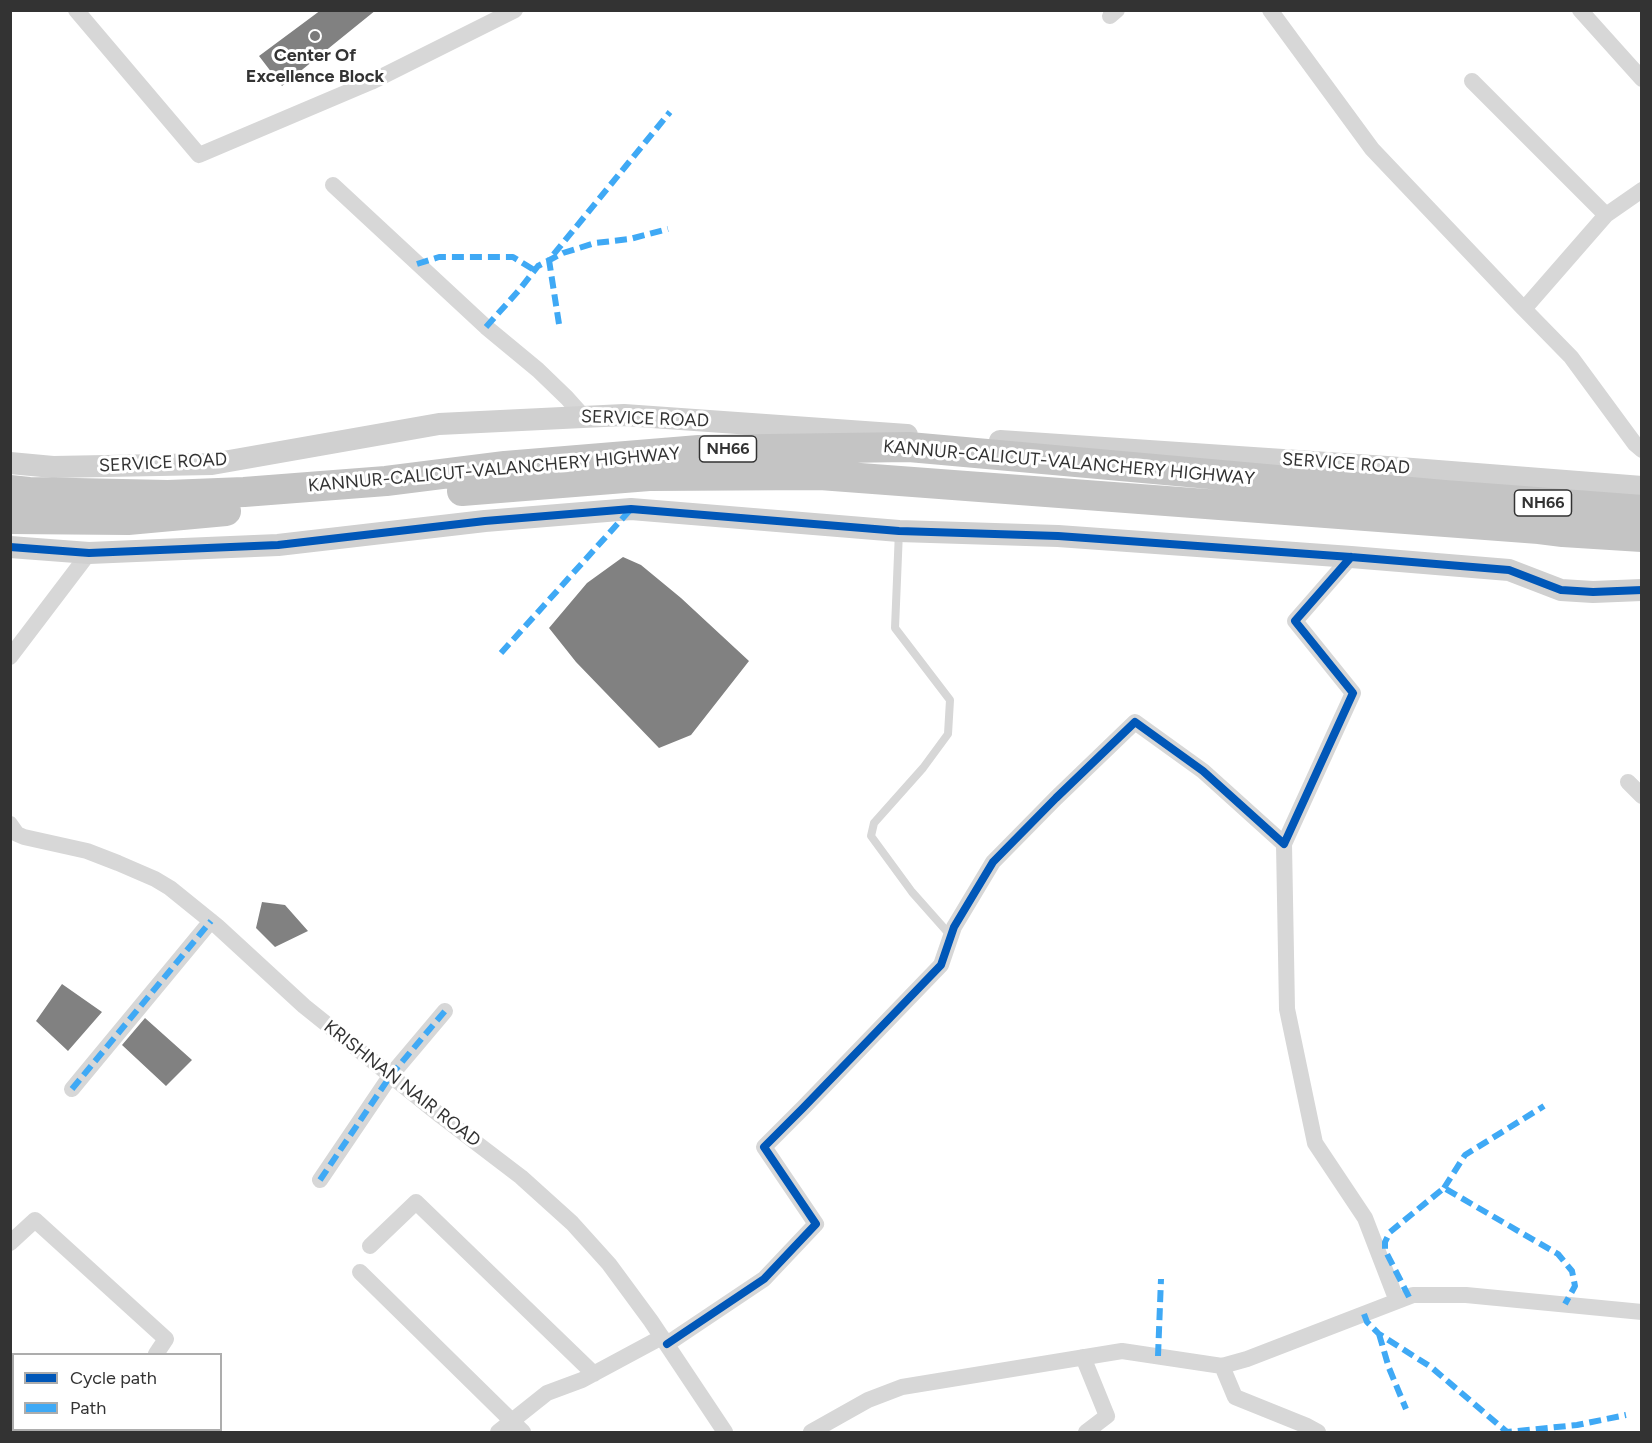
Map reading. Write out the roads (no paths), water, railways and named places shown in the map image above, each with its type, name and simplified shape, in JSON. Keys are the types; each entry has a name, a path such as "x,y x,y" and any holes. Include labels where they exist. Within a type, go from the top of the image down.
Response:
{"highway":[{"name":"KANNUR-CALICUT-VALANCHERY HIGHWAY","path":"10,490 168,495 244,492 386,481 505,466 699,450 909,447 1444,495 1641,510"},
{"name":"NH66","path":"10,519 128,520 649,476 820,475 1641,537"}],"street":[{"path":"76,10 199,155 371,82 515,10"},
{"path":"1270,10 1372,149 1571,357 1639,444"},
{"path":"1580,10 1641,79"},
{"path":"1472,81 1606,214"},
{"path":"333,185 486,327 538,370 584,417"},
{"path":"1524,309 1606,214 1641,190"},
{"name":"SERVICE ROAD","path":"10,463 53,467 212,464 439,424 624,415 1387,467 1641,487"},
{"path":"10,547 89,553 278,545 485,521 631,509 899,531 1058,536 1351,557 1509,570 1561,590 1593,592 1641,590"},
{"path":"10,657 89,553"},
{"path":"1351,557 1295,621 1353,693 1284,844 1287,1010 1315,1143 1365,1218 1397,1301"},
{"path":"498,1432 517,1427 547,1393 582,1380 664,1340 764,1279 816,1224 764,1147 941,965 954,927 993,862 1135,722 1203,771 1284,844"},
{"path":"1628,782 1641,796"},
{"name":"KRISHNAN NAIR ROAD","path":"10,824 18,834 24,837 87,851 155,879 170,888 211,921 304,1006 521,1177 572,1223 609,1264 664,1340 725,1432"},
{"path":"72,1089 211,921"},
{"path":"320,1180 391,1075 445,1011"},
{"path":"370,1246 416,1202 594,1374"},
{"path":"10,1243 35,1220 166,1339 157,1353"},
{"path":"360,1272 517,1427"},
{"path":"810,1432 868,1400 902,1387 1083,1357 1122,1351 1222,1366 1247,1359 1413,1295 1466,1295 1641,1312"},
{"path":"1083,1357 1107,1416 1086,1432"},
{"path":"1222,1366 1236,1397 1318,1432"}],"lane":[{"path":"899,531 895,628 950,700 948,735 923,768 874,823 871,836 912,892 951,936"}],"place":[{"name":"Center Of Excellence Block","path":"315,36"}]}
